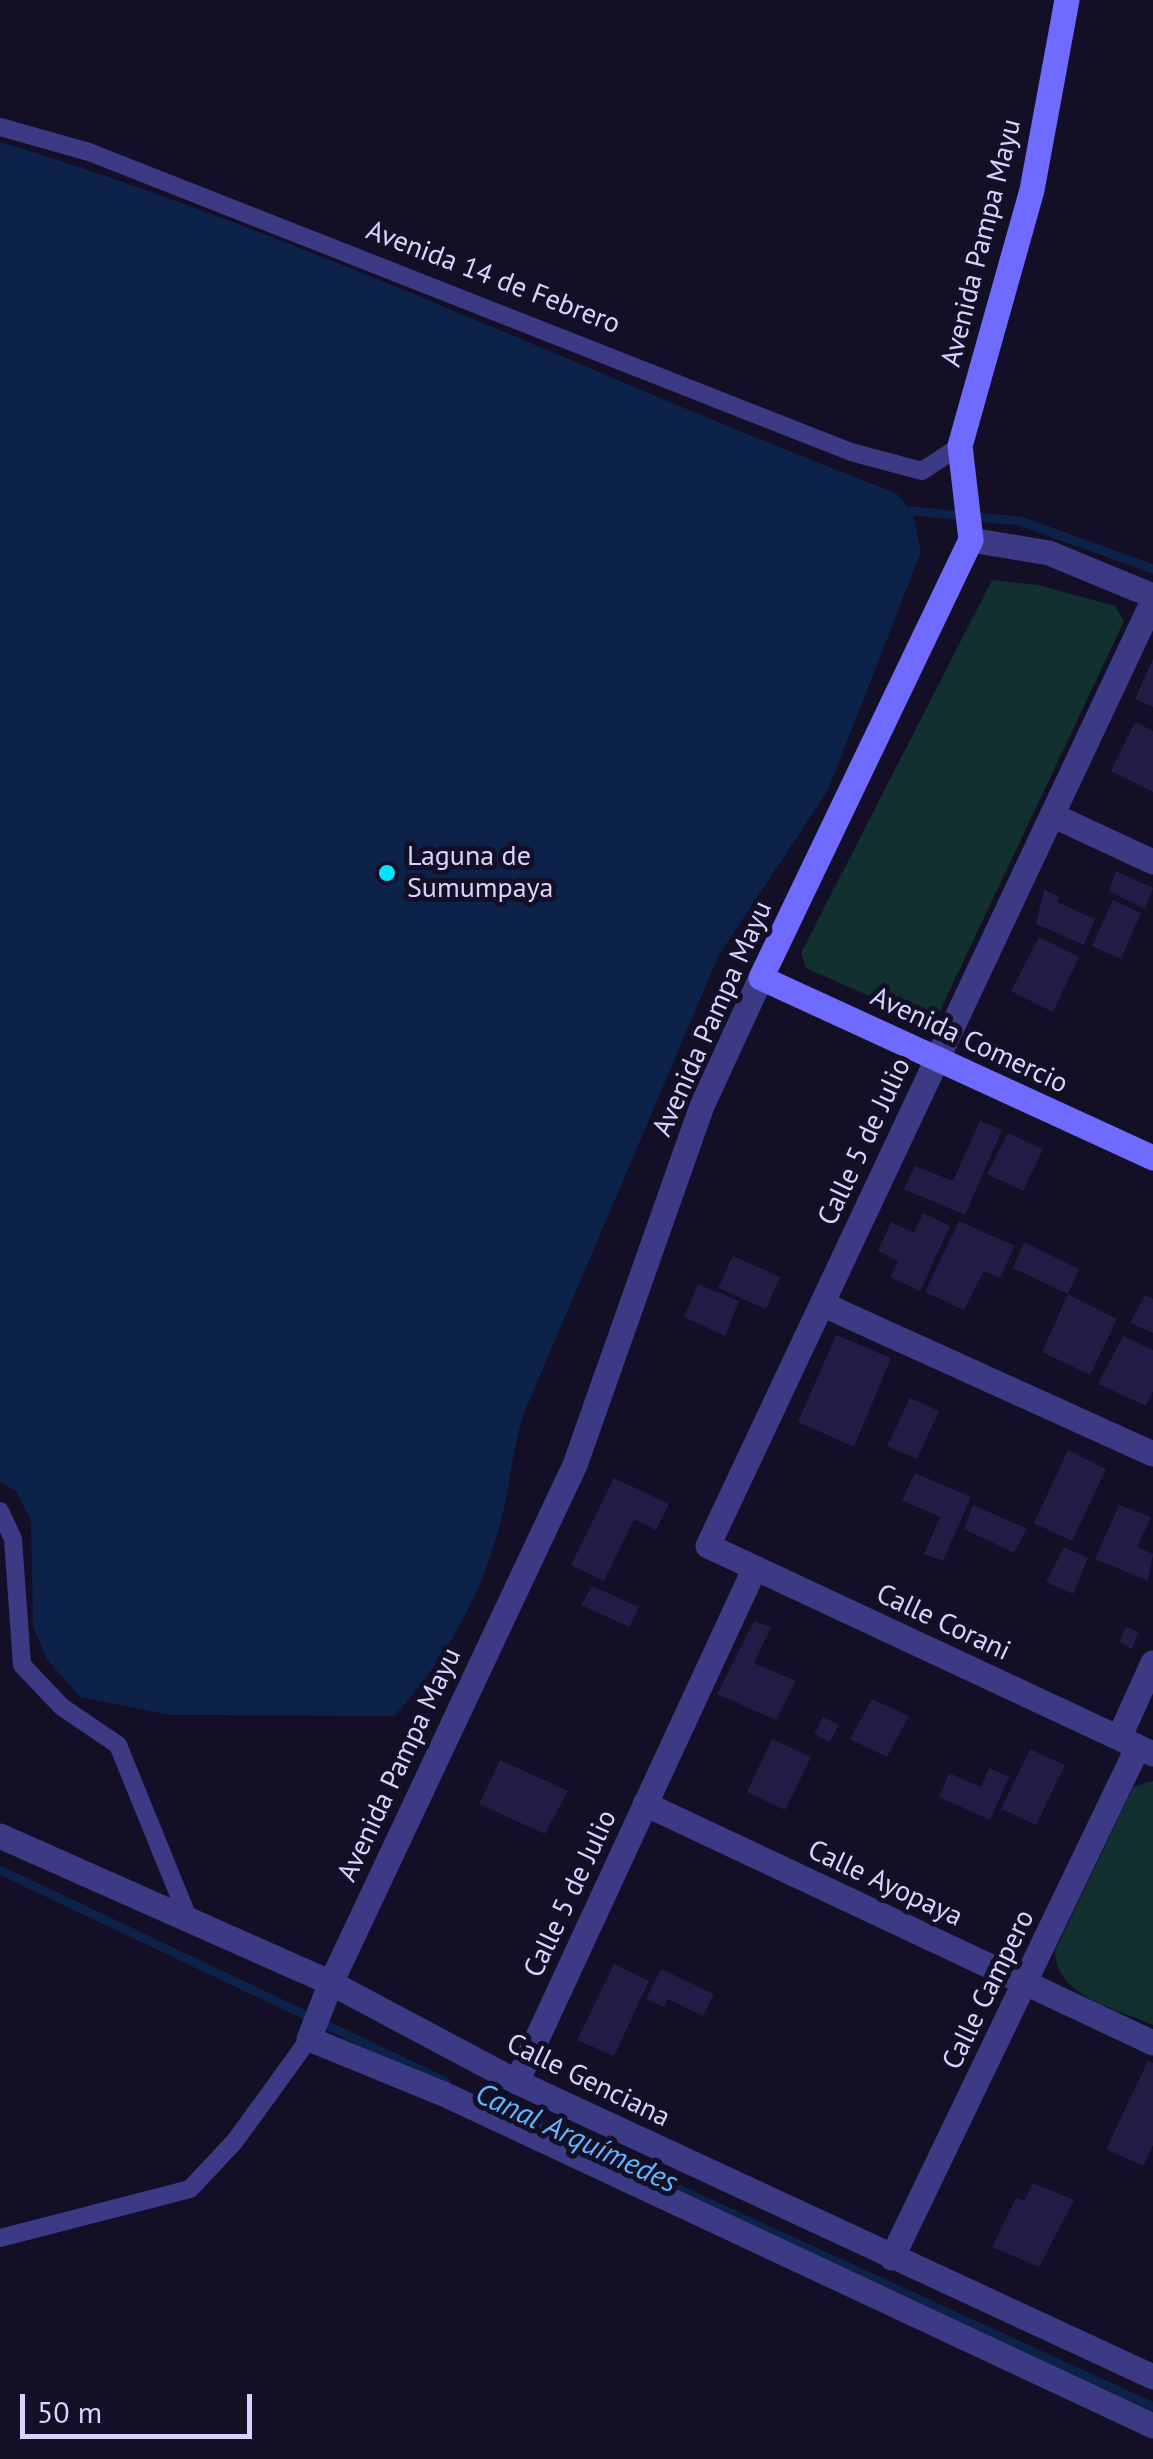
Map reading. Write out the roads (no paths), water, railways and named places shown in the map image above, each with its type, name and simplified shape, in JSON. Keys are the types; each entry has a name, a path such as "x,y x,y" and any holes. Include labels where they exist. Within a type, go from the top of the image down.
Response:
{"street":[{"name":"Avenida Pampa Mayu","path":"312,2029 575,1466 702,1106 971,540 960,446 1032,190 1067,0"},
{"path":"971,540 1049,553 1153,598"},
{"name":"Calle 5 de Julio","path":"708,1546 1153,598"},
{"path":"1052,815 1153,862"},
{"name":"Avenida Comercio","path":"761,978 1153,1158"},
{"path":"822,1304 1153,1454"},
{"name":"Calle Corani","path":"708,1546 1137,1746"},
{"name":"Calle 5 de Julio","path":"517,2082 755,1568"},
{"name":"Calle Campero","path":"892,2258 1137,1746 1153,1663"},
{"name":"Calle Ayopaya","path":"645,1804 1153,2044"},
{"name":"Calle Genciana","path":"0,1836 189,1920 517,2082 1153,2377"},
{"path":"312,2029 1153,2426"}],"lane":[{"name":"Avenida 14 de Febrero","path":"0,127 89,152 851,452 922,471 960,446"},
{"path":"0,1511 13,1538 22,1666 62,1708 118,1744 189,1920"},
{"path":"0,2238 190,2189 235,2141 312,2029"}],"water":[{"name":"Laguna de Sumumpaya","path":"0,142 114,179 340,264 896,493 912,511 921,552 828,790 719,955 525,1411 500,1524 480,1584 434,1668 394,1716 169,1715 80,1697 46,1658 33,1626 31,1520 16,1491 0,1482"}],"waterway":[{"path":"912,511 1020,521 1153,569"},
{"name":"Canal Arquímedes","path":"0,1870 446,2082"},
{"name":"Canal Arquímedes","path":"515,2114 1153,2407"}],"place":[{"name":"Laguna de Sumumpaya","path":"387,873"}]}
